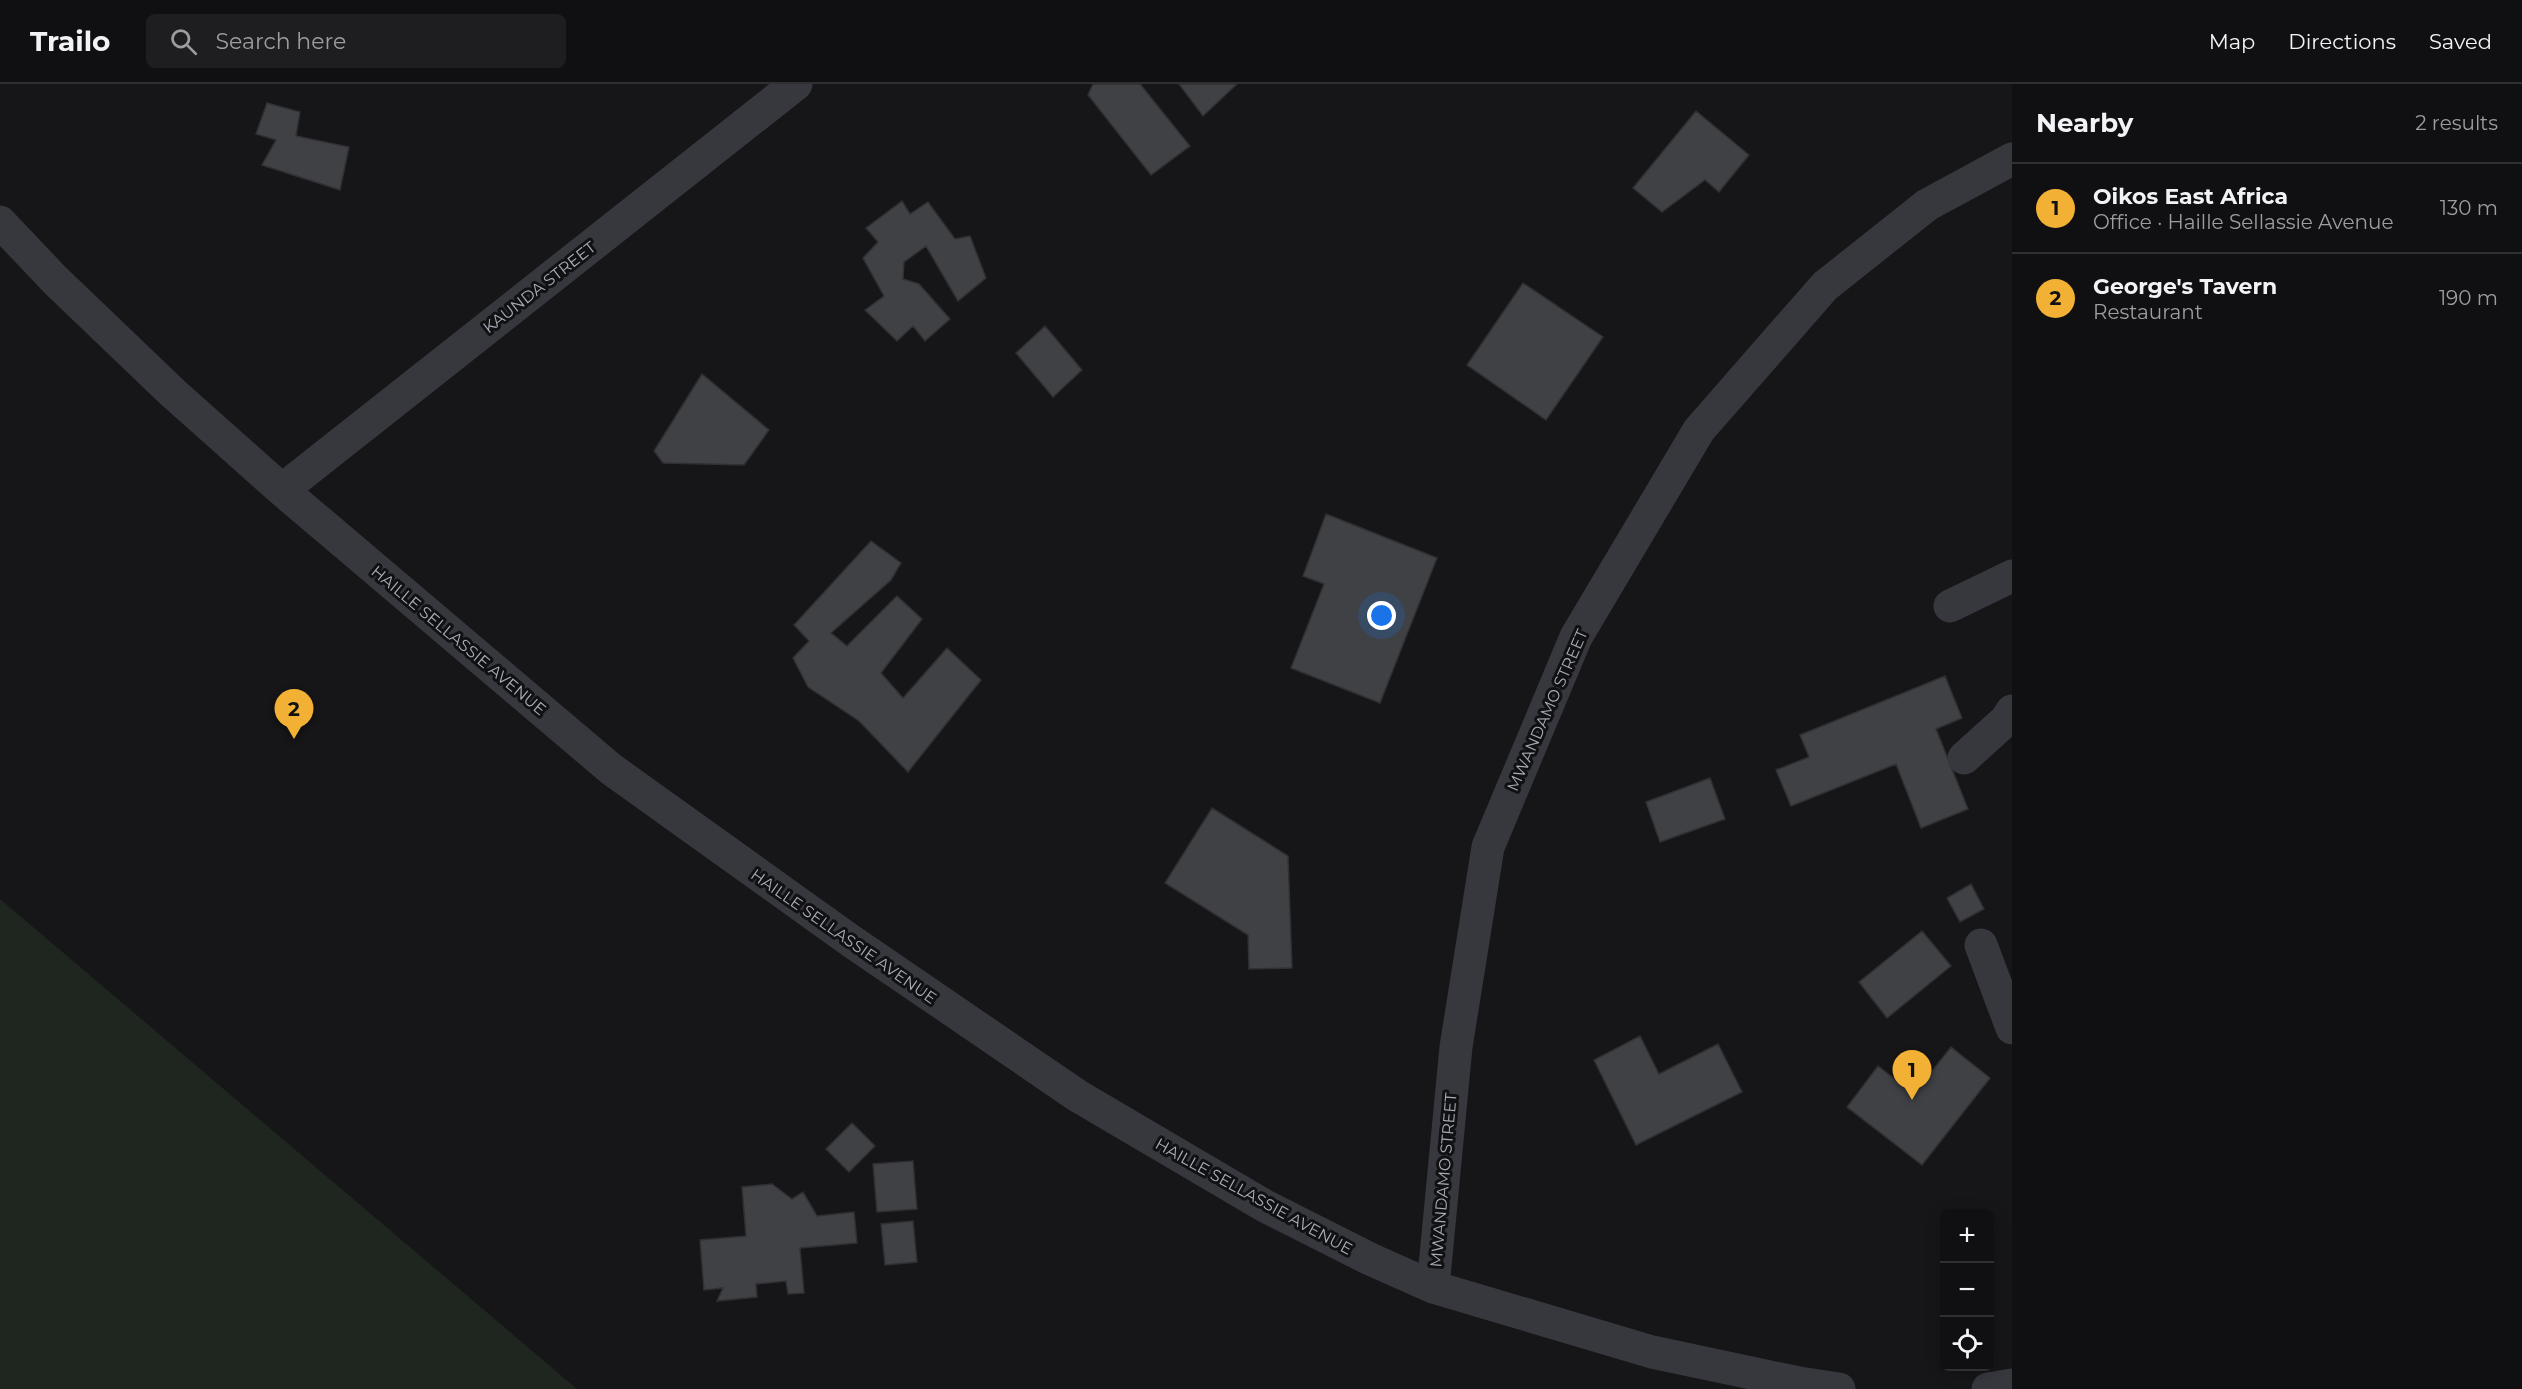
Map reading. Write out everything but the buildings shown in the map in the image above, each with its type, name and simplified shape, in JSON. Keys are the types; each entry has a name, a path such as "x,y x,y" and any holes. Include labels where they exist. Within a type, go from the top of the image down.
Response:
{"street":[{"name":"KAUNDA STREET","path":"282,490 796,84"},
{"name":"MWANDAMO STREET","path":"1433,1287 1456,1047 1488,847 1576,637 1699,430 1825,286 1928,205 2012,159"},
{"name":"HAILLE SELLASSIE AVENUE","path":"0,222 114,338 282,490 611,769 850,942 1009,1051 1145,1137 1266,1206 1370,1259 1433,1287 1652,1352 1799,1383 1839,1389"},
{"path":"1950,606 2012,576"},
{"path":"1964,758 2006,720 2012,711"},
{"path":"1982,945 2012,1028"},
{"path":"1988,1389 2012,1385"}],"shaded area":[{"path":"0,899 577,1389 0,1389"}],"place":[{"name":"George's Tavern","path":"294,739"},
{"name":"Oikos East Africa","path":"1912,1100"}]}
